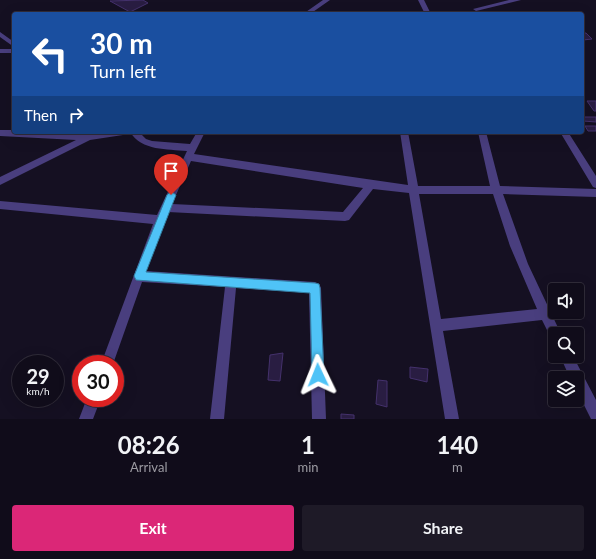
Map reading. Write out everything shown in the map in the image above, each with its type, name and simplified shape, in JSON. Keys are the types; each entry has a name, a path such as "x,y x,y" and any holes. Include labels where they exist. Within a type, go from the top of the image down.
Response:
{"street":[{"path":"309,12 327,0"},
{"path":"421,0 427,12"},
{"path":"476,9 518,0"},
{"path":"0,34 12,43"},
{"path":"0,51 12,51"},
{"path":"0,133 12,134"},
{"path":"22,134 89,137 109,134"},
{"path":"135,134 139,139 148,142 190,152 371,185 434,191 496,190 596,193"},
{"path":"110,355 160,220 190,152 200,134"},
{"path":"404,134 452,419"},
{"path":"482,134 496,190 505,217 552,327"},
{"path":"565,134 596,184"},
{"path":"0,181 89,137"},
{"path":"166,208 345,217 371,185"},
{"path":"0,205 160,220"},
{"path":"139,276 315,288 319,419"},
{"path":"217,419 231,282"},
{"path":"436,326 545,314"},
{"path":"570,363 596,414"},
{"path":"86,419 91,407"}],"building":[{"path":"143,0 148,3 130,12 110,1"},
{"path":"584,33 586,33 592,39 584,40"},
{"path":"587,101 596,101 596,111 594,111"},
{"path":"584,117 596,117 596,122 584,121"},
{"path":"585,126 596,126 596,131 588,131"},
{"path":"283,353 280,381 268,380 270,355"},
{"path":"410,367 428,369 427,382 410,378"},
{"path":"378,380 387,381 387,407 376,404"},
{"path":"341,414 354,415 354,419 341,419"}],"route":[{"path":"171,195 139,276 315,288 318,375"}]}
